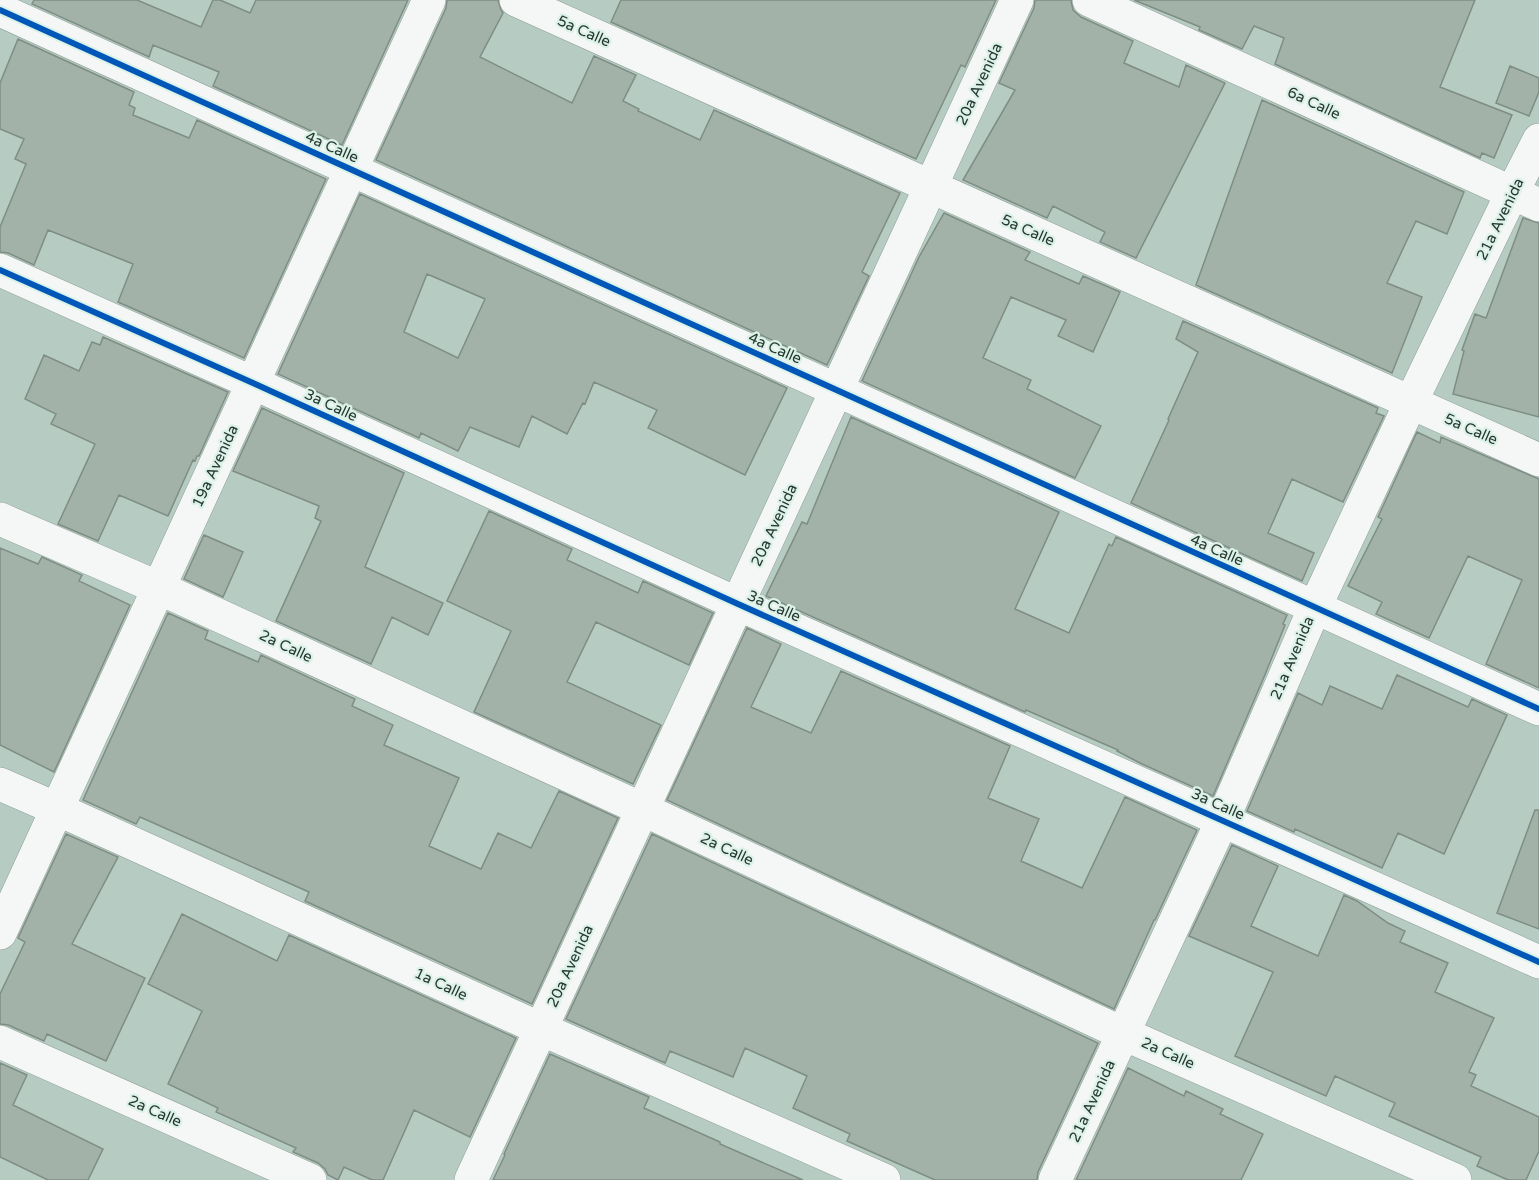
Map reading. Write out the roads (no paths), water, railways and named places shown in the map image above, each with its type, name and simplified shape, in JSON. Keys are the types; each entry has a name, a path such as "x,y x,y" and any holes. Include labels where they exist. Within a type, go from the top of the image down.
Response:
{"street":[{"name":"19a Avenida","path":"0,933 429,0"},
{"name":"5a Calle","path":"516,0 1539,459"},
{"name":"20a Avenida","path":"471,1180 1017,0"},
{"name":"6a Calle","path":"1089,0 1526,199"},
{"name":"4a Calle","path":"0,10 1539,709"},
{"name":"21a Avenida","path":"1055,1180 1223,819 1315,607 1411,402 1526,199 1539,140"},
{"name":"3a Calle","path":"0,270 738,604 1539,962"},
{"name":"2a Calle","path":"0,519 159,588 1124,1034 1455,1180"},
{"name":"1a Calle","path":"0,784 541,1029 884,1180"},
{"name":"2a Calle","path":"0,1042 310,1180"}]}
